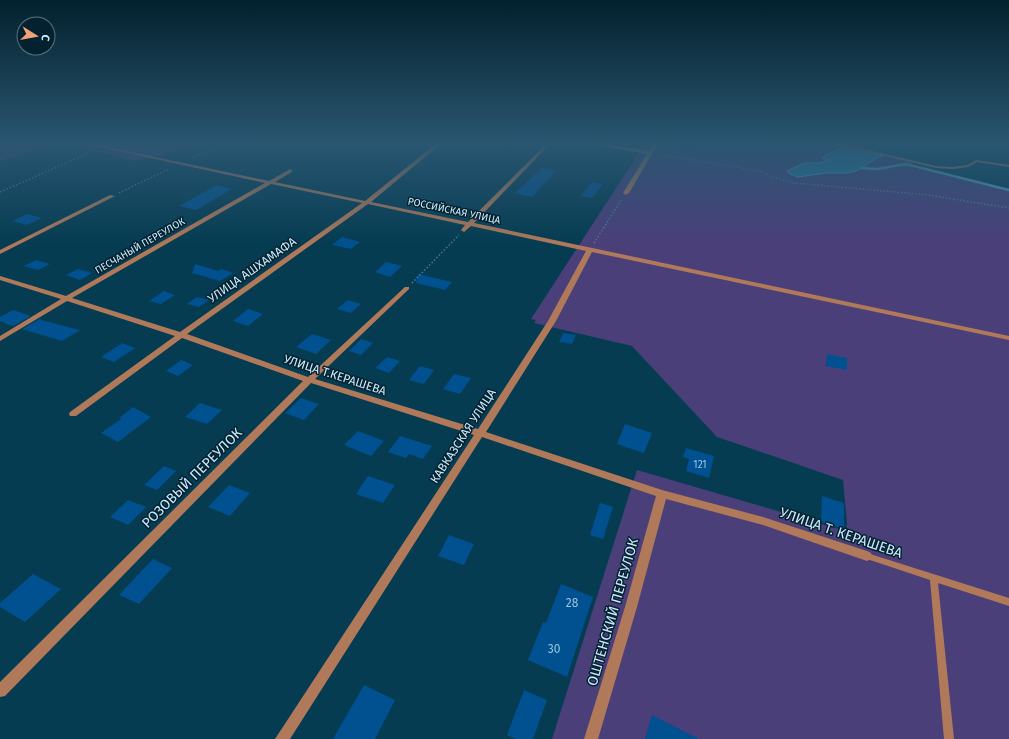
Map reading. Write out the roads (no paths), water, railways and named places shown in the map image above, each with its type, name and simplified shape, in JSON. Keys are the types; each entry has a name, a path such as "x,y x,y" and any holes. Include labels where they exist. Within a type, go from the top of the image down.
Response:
{"street":[{"name":"РОССИЙСКАЯ УЛИЦА","path":"245,176 1009,338"},
{"name":"ПЕСЧАНЫЙ ПЕРЕУЛОК","path":"0,339 66,299 281,176"},
{"name":"УЛИЦА АШХАМАФА","path":"73,414 368,202 399,176"},
{"path":"464,230 516,176"},
{"path":"626,193 636,176"},
{"path":"0,252 112,196"},
{"name":"КАВКАЗCКАЯ УЛИЦА","path":"282,739 552,321 590,249"},
{"name":"УЛИЦА Т.КЕРАШЕВА","path":"0,278 181,335 309,380 480,433 662,494"},
{"name":"РОЗОВЫЙ ПЕРЕУЛОК","path":"0,691 309,380 407,288"},
{"name":"УЛИЦА Т. КЕРАШЕВА","path":"662,494 763,521 867,556"},
{"name":"ОШТЕНСКИЙ ПЕРЕУЛОК","path":"592,739 631,607 662,494"}],"lane":[{"name":"УЛИЦА Т. КЕРАШЕВА","path":"867,556 1009,602"},
{"path":"934,578 949,739"}],"waterway":[{"path":"955,176 1009,190"}]}
